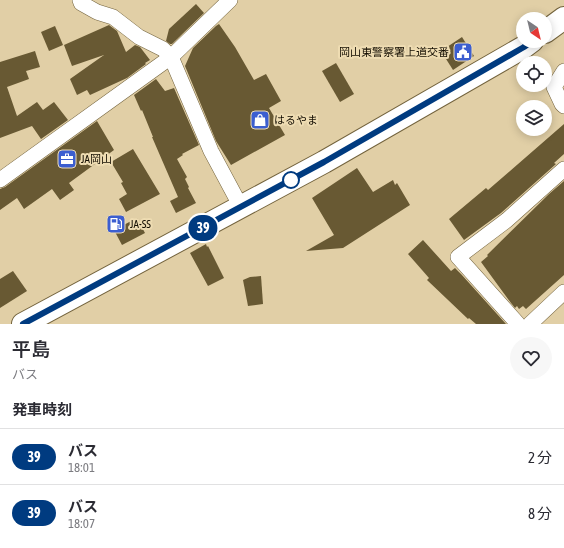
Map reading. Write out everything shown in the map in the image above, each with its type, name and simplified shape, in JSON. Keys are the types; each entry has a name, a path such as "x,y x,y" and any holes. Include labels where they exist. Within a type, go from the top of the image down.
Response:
{"highway":[{"path":"552,27 564,18"},
{"path":"23,324 324,162 522,48"}],"street":[{"path":"80,0 81,3 97,12 113,17 139,37 163,49 172,57 210,151 241,207"},
{"path":"0,180 172,57 230,0"},
{"path":"564,71 554,87 564,106"},
{"path":"518,324 458,258 507,220 564,169"},
{"path":"530,324 564,292"}],"building":[{"path":"196,4 204,13 172,44 170,44 166,41 169,29"},
{"path":"219,24 235,47 254,80 266,74 281,101 269,108 285,135 231,165 216,141 185,66 193,48"},
{"path":"109,25 117,31 126,52 135,45 140,47 150,60 127,78 90,95 87,90 77,95 70,79 104,55 72,66 64,45"},
{"path":"55,26 63,45 49,51 41,32"},
{"path":"462,37 474,56 453,70 441,51"},
{"path":"35,51 40,67 26,71 29,79 7,87 17,116 37,102 43,110 54,102 68,120 41,139 32,126 0,138 0,62"},
{"path":"336,63 354,94 340,102 322,71"},
{"path":"156,79 165,91 174,88 199,145 182,154 183,155 177,159 187,177 185,179 189,187 188,188 196,203 176,213 170,201 178,197 142,110 141,111 134,95"},
{"path":"97,121 114,150 69,183 74,190 60,200 52,189 24,209 17,198 0,210 0,189 5,187"},
{"path":"564,124 564,154 554,163 556,164 501,213 464,240 449,219 486,188 488,190"},
{"path":"133,149 160,194 126,212 119,199 127,194 121,183 123,182 111,162"},
{"path":"357,168 373,192 393,180 395,185 397,183 410,205 343,248 306,251 334,235 312,198"},
{"path":"564,181 564,275 526,309 523,306 519,309 517,306 515,308 481,262"},
{"path":"137,218 145,233 122,245 114,230"},
{"path":"423,240 451,271 455,268 461,274 506,324 476,324 469,318 468,319 427,280 429,278 408,254"},
{"path":"206,244 224,278 208,286 190,253"},
{"path":"13,271 27,291 0,308 0,279"},
{"path":"261,276 263,304 248,306 243,280 250,277"}],"bus line":[{"name":"39","path":"23,324 324,162 522,48"}],"place":[{"name":"岡山東警察署上道交番","path":"463,52"},
{"name":"はるやま","path":"260,120"},
{"name":"JA岡山","path":"67,159"},
{"name":"JA-SS","path":"116,224"}]}
